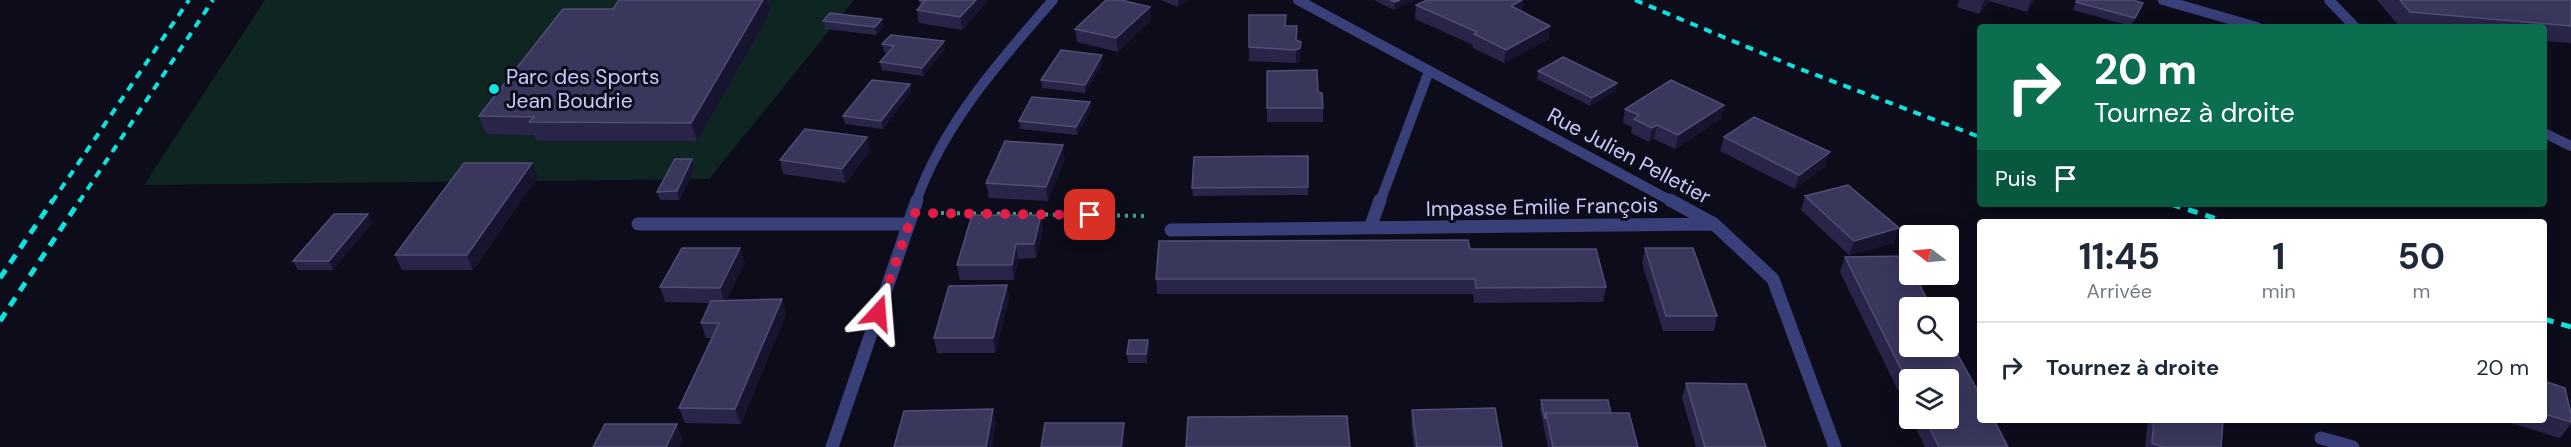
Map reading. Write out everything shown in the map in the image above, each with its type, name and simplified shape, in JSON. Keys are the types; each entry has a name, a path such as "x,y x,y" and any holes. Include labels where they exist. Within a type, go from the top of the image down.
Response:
{"street":[{"path":"832,447 927,170 993,69 1053,0"},
{"name":"Rue Julien Pelletier","path":"1298,0 1714,224 1773,279 1835,447"},
{"path":"2163,0 2247,24"},
{"path":"2329,0 2352,24"},
{"path":"1370,228 1429,71"},
{"path":"2547,134 2571,146"},
{"path":"638,224 911,219"},
{"name":"Impasse Emilie François","path":"1170,230 1714,224"},
{"path":"2322,438 2353,447"}],"path":[{"path":"911,219 1156,216 1170,230"}],"green space":[{"name":"Parc des Sports Jean Boudrie","path":"265,0 854,0 709,179 144,185"}],"building":[{"path":"619,0 763,0 691,123 529,122 534,117 479,116 563,9 613,9"},
{"path":"919,0 976,0 960,17 917,10 925,1"},
{"path":"1106,0 1121,0 1150,7 1116,38 1075,29"},
{"path":"1427,0 1522,0 1511,6 1550,26 1506,50 1474,34 1477,32 1416,5"},
{"path":"2077,0 2133,0 2143,3 2135,18 2076,2"},
{"path":"2400,0 2571,0 2571,26 2410,12"},
{"path":"830,13 882,19 875,27 823,21"},
{"path":"1249,15 1286,15 1285,26 1297,26 1296,40 1301,42 1300,48 1296,50 1249,47"},
{"path":"891,35 944,41 922,68 880,62 894,46 882,44"},
{"path":"1061,50 1102,55 1085,85 1041,80"},
{"path":"1563,57 1617,83 1592,98 1538,71"},
{"path":"1317,70 1318,92 1322,93 1323,108 1267,108 1267,71"},
{"path":"872,80 910,84 881,121 843,116"},
{"path":"1671,80 1724,105 1678,135 1657,125 1652,128 1634,119 1639,115 1625,109"},
{"path":"1032,97 1090,102 1076,127 1019,121"},
{"path":"1754,117 1830,152 1799,175 1724,137"},
{"path":"805,129 867,137 842,169 780,160"},
{"path":"1005,141 1063,145 1046,187 986,183"},
{"path":"1308,156 1308,187 1192,188 1194,157"},
{"path":"675,159 692,159 677,191 657,192"},
{"path":"464,163 532,163 467,255 395,255"},
{"path":"1848,185 1899,228 1854,241 1805,196"},
{"path":"334,214 368,214 329,261 293,261"},
{"path":"972,215 1041,215 1034,244 1016,244 1012,265 957,265"},
{"path":"1468,240 1470,249 1596,249 1606,287 1476,288 1475,279 1156,279 1159,241"},
{"path":"682,248 740,248 720,288 660,287"},
{"path":"1645,248 1693,248 1717,316 1666,316"},
{"path":"1899,256 1899,285 1919,285 1926,297 1899,297 1899,357 1959,357 1977,390 1977,423 1996,423 2008,447 1939,447 1930,429 1959,429 1959,369 1901,369 1845,257"},
{"path":"1007,285 993,338 934,338 949,286"},
{"path":"782,299 735,409 679,408 719,323 701,323 711,301"},
{"path":"1129,340 1148,340 1146,354 1127,354"},
{"path":"2547,382 2565,388 2571,422 2547,415"},
{"path":"1686,383 1746,384 1766,447 1705,447"},
{"path":"1541,400 1608,400 1611,413 1546,413 1545,419"},
{"path":"1495,408 1502,447 1417,447 1412,410"},
{"path":"993,409 986,447 894,447 904,411"},
{"path":"1546,413 1629,413 1638,447 1553,447"},
{"path":"1347,416 1350,447 1186,447 1188,417"},
{"path":"1045,423 1124,423 1121,447 1041,447"},
{"path":"2154,423 2223,423 2221,447 2163,447 2152,443"},
{"path":"605,424 677,424 666,447 593,447"}],"railway":[{"path":"52,202 189,0"},
{"path":"79,202 213,0"},
{"path":"1635,0 1795,67 1977,136"},
{"path":"0,278 53,200"},
{"path":"0,321 80,200"},
{"path":"2180,207 2217,219"},
{"path":"2547,320 2571,327"}],"place":[{"name":"Parc des Sports Jean Boudrie","path":"494,89"}],"route":[{"path":"878,313 913,213 1090,215"}]}
